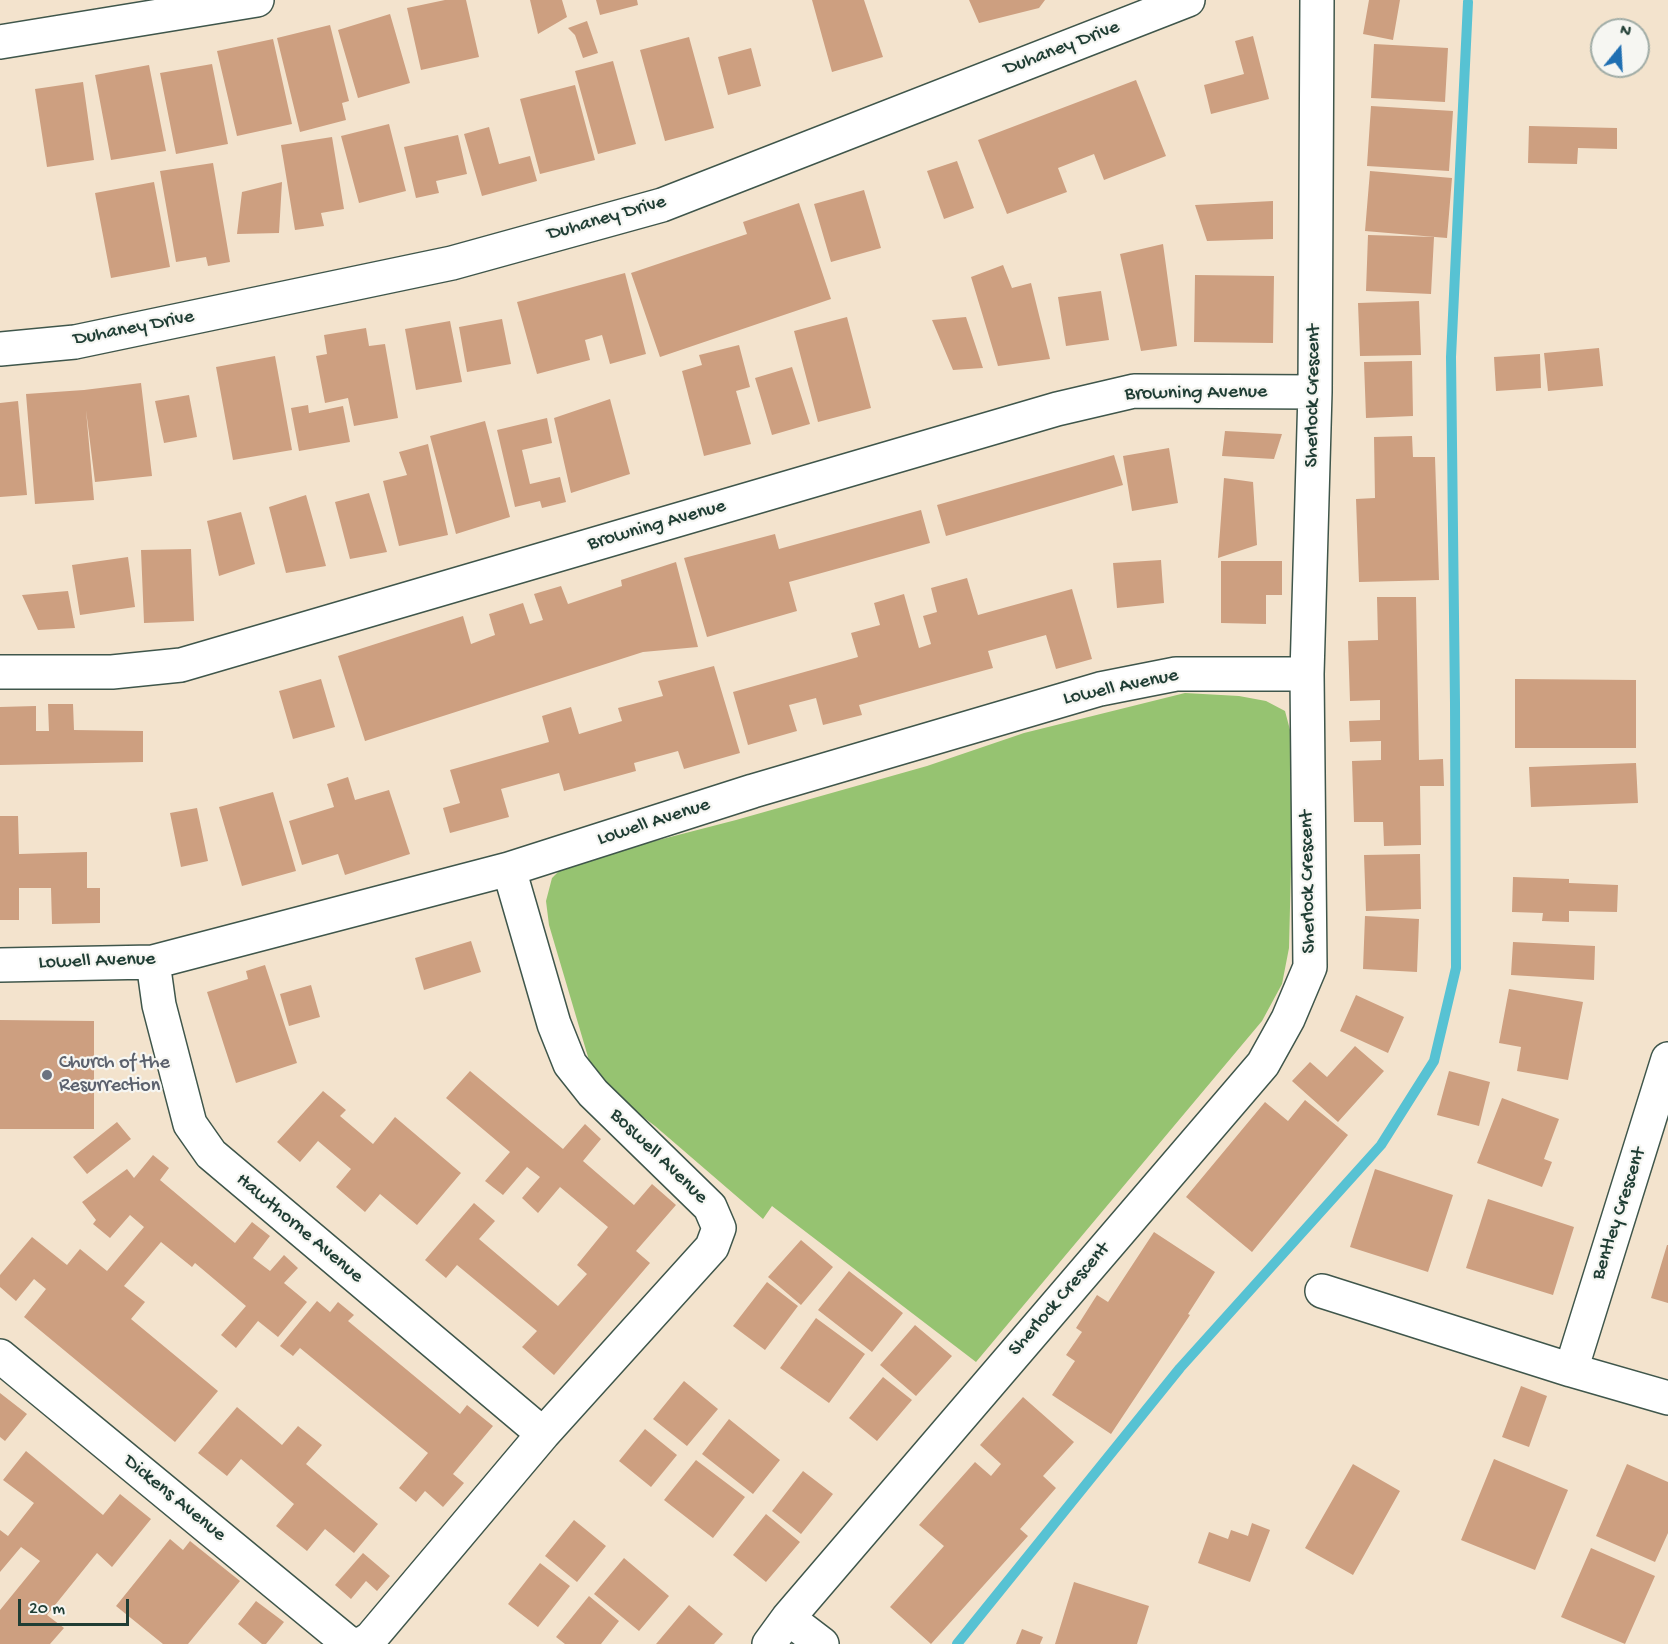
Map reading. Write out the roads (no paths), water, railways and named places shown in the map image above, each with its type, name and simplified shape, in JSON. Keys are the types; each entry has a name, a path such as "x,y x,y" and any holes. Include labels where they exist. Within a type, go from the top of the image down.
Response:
{"street":[{"path":"0,42 257,0"},
{"name":"Duhaney Drive","path":"0,349 75,342 452,263 662,205 1188,0"},
{"name":"Sherlock Crescent","path":"769,1644 788,1618 1263,1064 1288,1019 1310,967 1307,674 1315,392 1317,0"},
{"name":"Browning Avenue","path":"0,672 112,672 182,665 1057,409 1134,391 1315,392"},
{"name":"Lowell Avenue","path":"0,965 153,962 509,869 753,791 1100,689 1176,674 1307,674"},
{"name":"Boswell Avenue","path":"354,1643 371,1638 543,1434 712,1247 719,1228 710,1207 593,1093 570,1064 554,1024 509,869"},
{"name":"Hawthorne Avenue","path":"153,962 159,1005 190,1124 211,1154 543,1434"},
{"name":"Bentley Crescent","path":"1571,1370 1668,1059"},
{"path":"1322,1291 1571,1370 1668,1398"},
{"name":"Dickens Avenue","path":"0,1356 354,1643"},
{"path":"788,1618 822,1644"}],"waterway":[{"path":"957,1644 1180,1368 1381,1145 1434,1061 1456,968 1451,357 1468,2"}],"place":[{"name":"Church of the Resurrection","path":"47,1075"}]}
